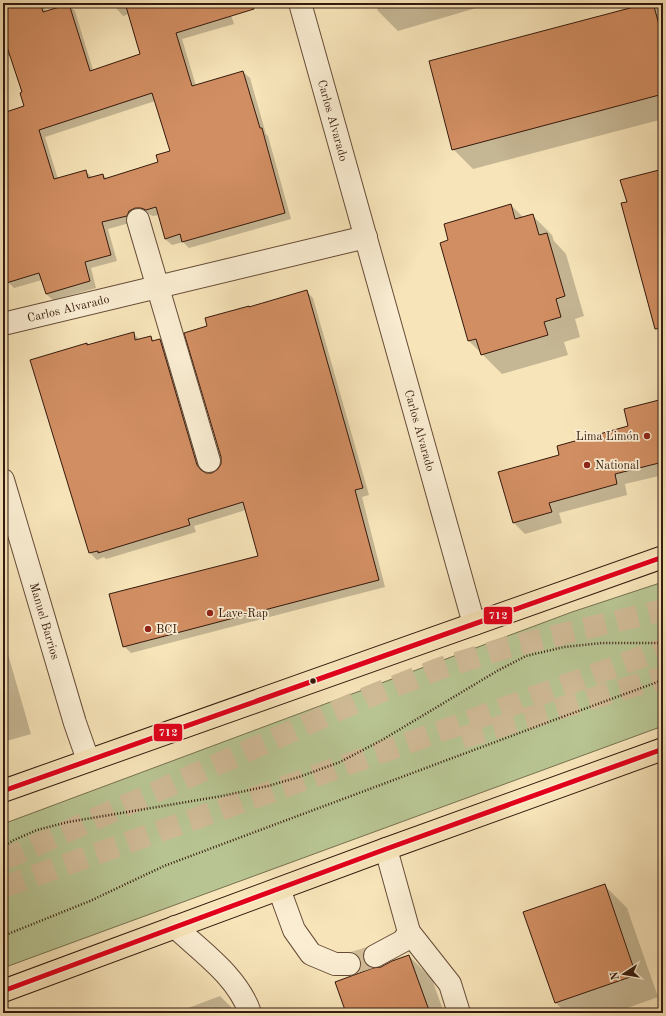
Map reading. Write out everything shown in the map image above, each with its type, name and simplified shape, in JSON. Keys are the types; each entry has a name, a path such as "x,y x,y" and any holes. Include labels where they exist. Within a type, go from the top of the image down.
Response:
{"main road":[{"path":"3,791 663,557"},
{"path":"3,991 386,849 663,749"}],"street":[{"name":"Carlos Alvarado","path":"300,3 474,624"},
{"path":"138,220 156,286 209,462"},
{"name":"Carlos Alvarado","path":"3,324 156,286 366,237"},
{"name":"Manuel Barrios","path":"3,480 75,723 88,760"},
{"path":"386,849 409,932 450,984 459,1013"},
{"path":"279,889 294,930 311,954 335,964 349,964"},
{"path":"175,927 224,972 246,1000 250,1013"},
{"path":"375,956 403,941 409,932"}],"path":[{"path":"3,847 14,840 37,830 68,822 222,796 268,786 299,777 340,762 382,740 497,671 526,656 564,647 602,643 663,643"},
{"path":"3,936 90,901 171,864 663,680"}],"green space":[{"path":"663,582 663,726 3,968 3,824 572,612"}],"building":[{"path":"3,3 40,3 43,12 69,4 90,71 140,54 125,3 253,3 254,9 176,33 192,86 243,71 260,128 262,128 285,213 182,242 180,234 165,239 156,207 146,210 135,208 129,211 127,216 102,222 111,255 85,262 90,281 46,294 39,273 3,284 3,113 24,106 20,93 22,92 7,47 3,49","holes":["152,93 170,151 156,155 158,162 104,179 103,174 88,178 86,170 54,179 39,130"]},
{"path":"653,3 663,39 663,94 452,150 429,61"},
{"path":"663,169 663,328 655,329 621,203 627,202 620,180"},
{"path":"511,204 515,219 533,214 539,235 547,233 565,296 556,299 561,317 544,322 548,335 481,355 476,339 468,341 440,243 448,240 444,224"},
{"path":"307,290 363,488 355,490 379,580 123,647 109,594 258,556 243,502 188,519 190,525 98,553 98,551 89,553 30,360 87,343 87,345 134,332 135,340 151,336 152,341 160,339 197,465 206,473 212,473 218,469 221,464 221,457 184,333 207,326 205,318"},
{"path":"663,399 663,462 615,474 617,484 549,503 552,512 513,523 498,472 559,455 557,446 628,426 624,409"},
{"path":"605,884 636,975 555,1003 523,912"},
{"path":"409,955 430,1013 346,1013 335,982 373,968 381,967"}],"tunnel":[{"path":"3,860 368,697 438,669 508,647 663,610"},
{"path":"3,887 458,725 663,649"},
{"path":"462,738 663,677"},
{"path":"349,964 375,956"}],"transit line":[{"name":"712","path":"3,791 663,557"},
{"name":"712","path":"3,991 386,849 663,749"}],"place":[{"name":"Lima Limón","path":"647,436"},
{"name":"National","path":"587,465"},
{"name":"Lave-Rap","path":"210,613"},
{"name":"BCI","path":"148,629"}]}
